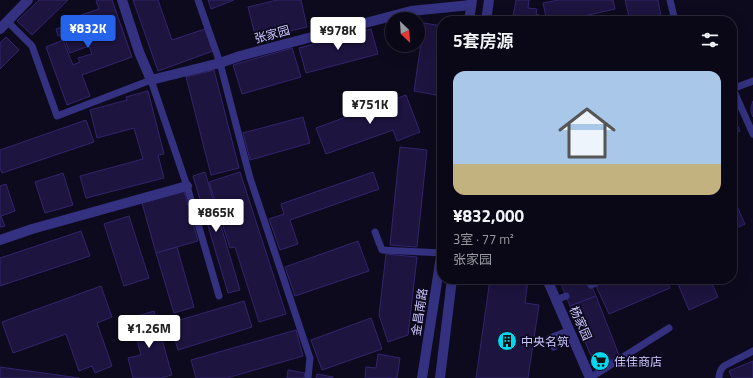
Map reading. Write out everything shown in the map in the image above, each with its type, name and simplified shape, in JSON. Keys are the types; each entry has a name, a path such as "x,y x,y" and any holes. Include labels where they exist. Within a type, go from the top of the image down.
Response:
{"street":[{"path":"4,25 28,0"},
{"path":"122,0 139,52 151,80"},
{"path":"487,16 489,0"},
{"path":"470,16 471,3"},
{"name":"张家园","path":"151,80 220,63 411,11 471,3"},
{"path":"0,240 32,229 187,186"},
{"name":"金昌南路","path":"422,378 437,284"},
{"path":"440,378 451,284"},
{"name":"杨家园","path":"549,284 590,378"}],"lane":[{"path":"198,0 220,63 250,178 310,358 308,378"},
{"path":"670,0 674,16"},
{"name":"张家园","path":"4,25 32,46 57,116 151,80"},
{"path":"151,80 187,186 219,296"},
{"path":"737,87 753,81"},
{"path":"737,100 753,134"},
{"path":"375,232 382,250 437,253"},
{"path":"556,300 566,296"},
{"path":"590,378 669,328"},
{"path":"554,347 550,338 570,330"},
{"path":"719,378 721,369 724,366 753,351"}],"building":[{"path":"39,0 68,0 32,35 17,21"},
{"path":"112,0 132,57 82,75 90,96 67,105 46,47 63,40 73,65 80,62 78,58 92,54 89,46 70,53 63,34 58,36 56,29 80,22 78,16 99,9 96,1"},
{"path":"133,0 158,0 172,40 205,29 213,51 158,71"},
{"path":"208,0 234,0 211,9"},
{"path":"277,0 301,0 307,27 256,39 248,7"},
{"path":"516,0 529,0 528,8 537,9 536,14 539,15 539,16 513,16"},
{"path":"558,0 613,0 615,9 584,16 546,16 543,3"},
{"path":"625,0 658,0 661,16 629,16"},
{"path":"425,23 437,25 436,95 414,91 420,52 425,52"},
{"path":"371,29 378,54 306,73 299,48"},
{"path":"6,37 19,50 0,69 0,43"},
{"path":"292,48 301,77 242,94 233,65"},
{"path":"214,70 239,168 211,175 186,77"},
{"path":"148,91 164,154 158,155 164,178 86,198 80,176 143,159 134,128 97,138 90,110 127,100 126,97"},
{"path":"406,95 420,132 397,141 393,130 326,154 316,128"},
{"path":"753,101 753,117 751,107"},
{"path":"303,117 310,143 250,160 243,133"},
{"path":"86,120 94,142 2,173 0,168 0,150"},
{"path":"737,124 740,131 737,132"},
{"path":"400,147 427,150 417,247 390,245"},
{"path":"205,172 240,290 228,293 193,176"},
{"path":"240,172 286,314 259,322 235,247 230,248 209,182"},
{"path":"373,172 379,189 290,220 298,244 280,250 269,219 284,214 281,204"},
{"path":"63,173 73,205 45,213 35,182"},
{"path":"6,184 15,211 1,216 5,226 0,227 0,186"},
{"path":"184,191 198,241 156,253 142,203"},
{"path":"737,206 745,224 737,228"},
{"path":"129,216 149,278 124,286 104,224"},
{"path":"81,231 90,256 0,286 0,258"},
{"path":"358,241 369,271 295,296 285,267"},
{"path":"177,247 194,307 174,313 156,253"},
{"path":"386,254 417,257 408,335 388,342 379,315"},
{"name":"中央名筑","path":"489,284 527,284 525,303 539,305 528,378 476,378"},
{"path":"561,284 591,284 596,296 570,306"},
{"path":"601,284 668,284 670,288 609,314 596,286"},
{"path":"678,284 712,284 718,297 689,310"},
{"path":"101,286 112,317 97,323 112,366 95,373 92,366 79,371 66,334 13,353 2,322"},
{"path":"596,296 619,355 597,370 570,306"},
{"path":"244,301 252,327 178,350 170,323"},
{"path":"154,311 172,375 161,378 133,378 128,358 141,355 131,318"},
{"path":"371,318 382,349 322,370 311,340"},
{"path":"296,330 303,356 227,378 196,378 191,360"},
{"path":"378,354 400,358 397,378 365,378 366,367 376,368"},
{"path":"753,361 753,378 732,378 729,371"},
{"path":"0,367 79,378 0,378"},
{"path":"288,370 305,373 304,378 287,378"},
{"path":"317,374 333,377 333,378 316,378"}],"place":[{"name":"中央名筑","path":"507,341"},
{"name":"佳佳商店","path":"600,361"}]}
